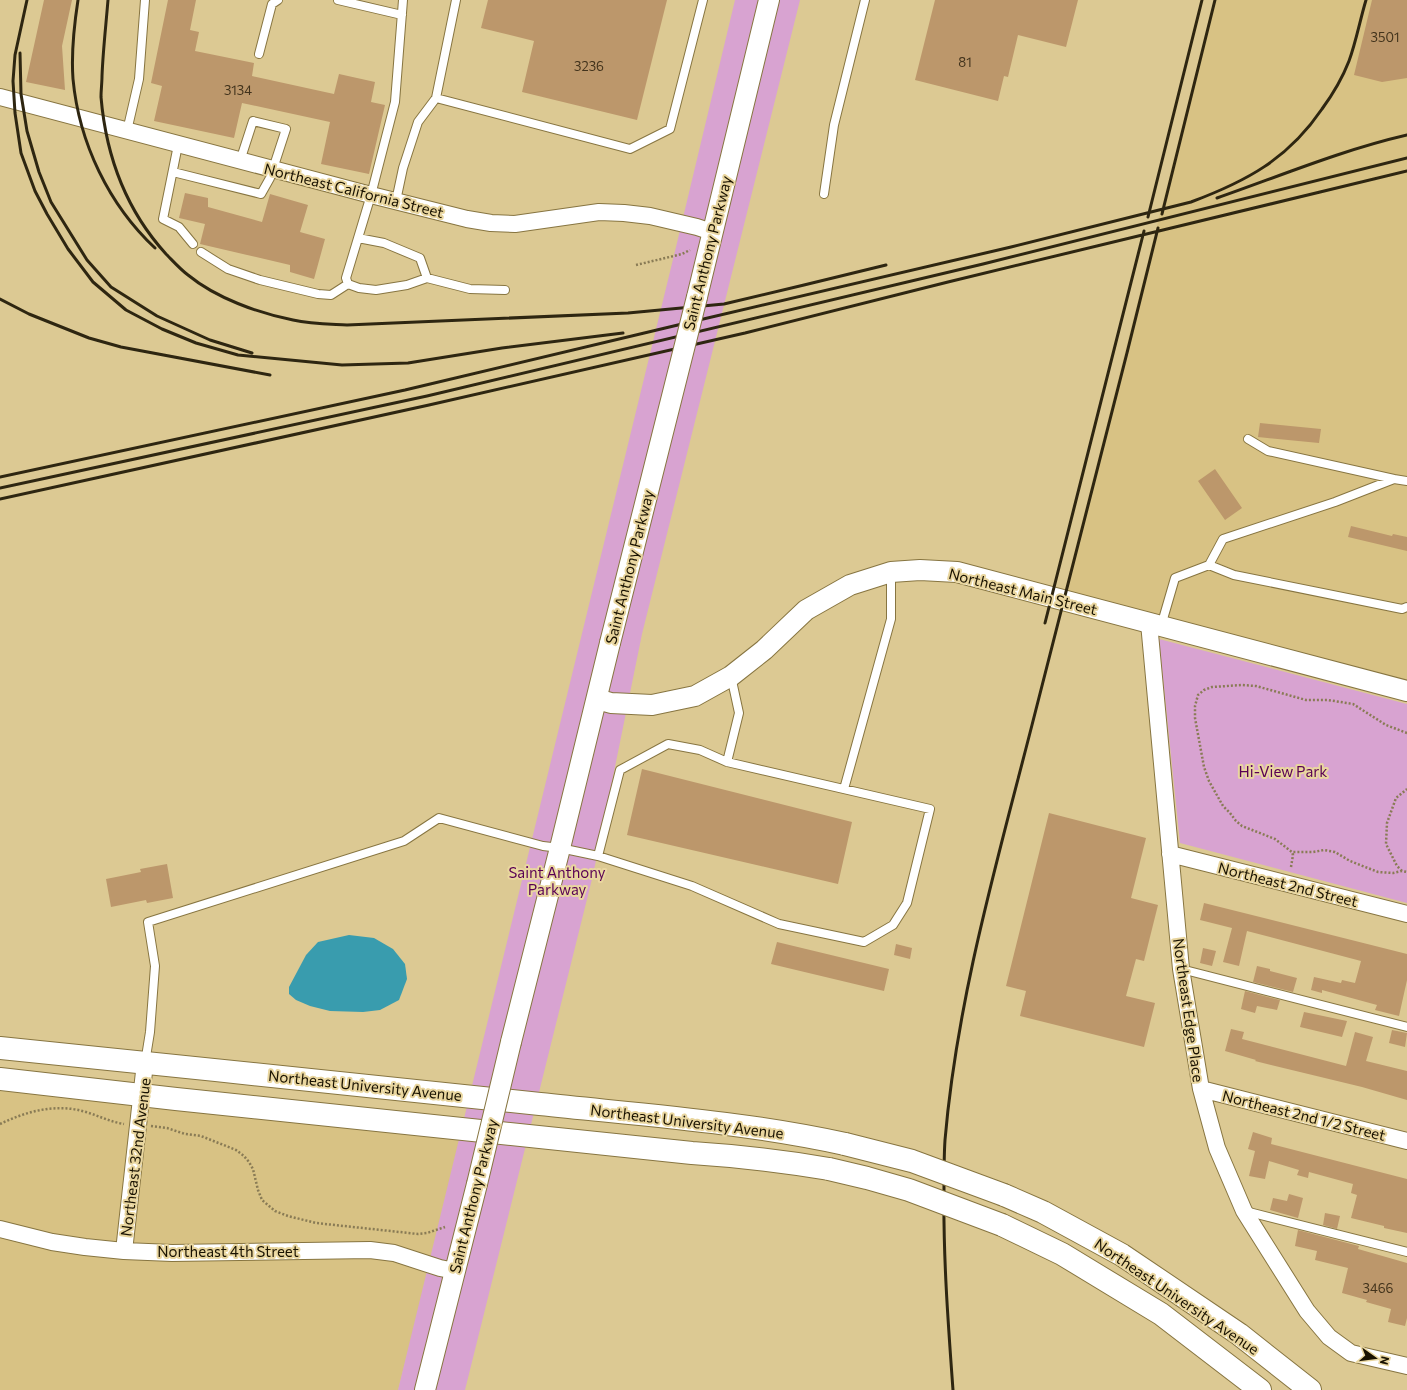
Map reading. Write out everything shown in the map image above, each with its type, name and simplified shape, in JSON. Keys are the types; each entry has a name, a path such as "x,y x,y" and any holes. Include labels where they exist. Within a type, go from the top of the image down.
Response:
{"main road":[{"name":"Northeast University Avenue","path":"0,1048 407,1089 701,1121 804,1135 912,1161 1004,1195 1042,1212 1122,1255 1239,1334 1310,1390"},
{"name":"Northeast University Avenue","path":"0,1079 176,1099 784,1161 867,1178 909,1190 1002,1225 1062,1254 1161,1314 1260,1390"},
{"path":"1211,1353 1246,1390"}],"street":[{"name":"Saint Anthony Parkway","path":"425,1390 697,297 769,0"},
{"name":"Northeast California Street","path":"0,97 272,170 467,219 491,223 516,224 599,212 650,216 712,232"},
{"name":"Northeast Main Street","path":"597,699 611,703 652,705 695,696 731,676 764,650 806,610 850,585 892,572 920,570 957,572 1407,691"},
{"name":"Northeast Edge Place","path":"1155,624 1170,854 1182,969 1201,1090 1217,1148 1244,1211 1307,1311 1329,1337 1351,1353 1407,1366"},
{"name":"Northeast 2nd Street","path":"1170,854 1407,914"},
{"name":"Northeast 32nd Avenue","path":"124,1250 146,1063"},
{"name":"Northeast 2nd 1/2 Street","path":"1201,1090 1407,1140"},
{"name":"Northeast 4th Street","path":"0,1229 58,1243 85,1247 172,1253 370,1250 394,1253 440,1268 455,1271"}],"lane":[{"path":"127,131 139,79 145,0"},
{"path":"260,54 272,4 278,0"},
{"path":"338,0 402,14"},
{"path":"348,284 346,278 371,195 395,102 403,0"},
{"path":"396,202 403,168 418,122 436,98 456,0"},
{"path":"436,98 630,148 670,129 703,0"},
{"path":"824,194 834,125 865,0"},
{"path":"173,172 261,194 272,170 286,129 254,121 240,161"},
{"path":"178,145 163,219 179,227 193,244"},
{"path":"358,238 384,243 420,258 427,278"},
{"path":"201,252 228,269 260,280 318,294 331,295 348,284"},
{"path":"348,284 359,288 376,290 407,285 427,278 470,289 505,290"},
{"path":"1248,439 1268,451 1407,481"},
{"path":"1155,624 1175,578 1209,565 1223,539 1335,502 1394,479"},
{"path":"1209,565 1234,575 1402,609 1407,607"},
{"path":"844,789 891,619 892,572"},
{"path":"727,762 738,712 731,676"},
{"path":"146,1063 155,966 148,922 404,841 439,818 543,846 598,856 692,886 779,924 864,942 893,925 907,903 930,809 727,762 700,750 668,744 620,770 598,856"},
{"path":"1182,969 1407,1027"},
{"path":"1244,1211 1407,1252"}],"path":[{"path":"636,265 682,254 691,250"},
{"path":"1407,733 1386,725 1353,704 1328,700 1306,700 1256,686 1242,685 1212,687 1204,690 1198,695 1195,706 1195,718 1202,747 1204,768 1212,789 1223,806 1242,826 1276,839 1292,852 1313,852 1324,850 1335,852 1350,861 1373,871 1393,873 1402,871 1407,872"},
{"path":"1402,871 1397,866 1386,844 1386,833 1387,823 1396,798 1407,788"},
{"path":"1291,867 1292,852"},
{"path":"0,1124 40,1110 58,1108 86,1112 115,1123"},
{"path":"167,1128 185,1134 201,1136 226,1145 244,1156 253,1169 262,1200 275,1210 288,1216 316,1223 418,1234 427,1233 445,1227"}],"shaded area":[{"path":"1214,0 1407,0 1407,681 1064,593"},
{"path":"0,1091 463,1137 398,1390 0,1390"}],"green space":[{"name":"Saint Anthony Parkway","path":"735,0 800,0 642,634 593,875 465,1390 398,1390 676,247"},
{"name":"Hi-View Park","path":"1159,639 1407,704 1407,903 1180,843"}],"water":[{"path":"349,935 374,938 393,949 405,964 407,979 399,1000 380,1010 363,1012 330,1011 310,1006 296,1000 289,994 289,987 306,955 318,942"}],"building":[{"path":"44,0 72,0 62,46 65,90 26,82"},
{"path":"168,0 196,0 190,30 199,32 195,51 254,63 252,76 334,94 339,74 375,82 371,102 385,105 369,174 321,164 330,122 242,103 234,138 154,121 162,86 151,83"},
{"path":"488,0 667,0 637,120 522,92 534,41 481,28"},
{"path":"935,0 1078,0 1066,47 1018,35 1008,77 1004,76 998,101 915,80"},
{"path":"1372,0 1407,0 1407,78 1382,82 1354,75"},
{"path":"185,193 208,198 208,207 262,222 270,194 308,205 300,232 325,239 314,279 290,272 290,265 200,244 205,224 179,218"},
{"path":"1260,423 1321,429 1319,443 1258,437"},
{"path":"1215,469 1242,508 1225,520 1198,481"},
{"path":"1351,526 1392,536 1393,534 1407,537 1407,551 1348,537"},
{"path":"642,769 852,822 838,884 627,835"},
{"path":"1049,813 1146,838 1131,898 1158,905 1144,961 1136,959 1126,996 1155,1003 1144,1047 1020,1016 1026,991 1006,986"},
{"path":"167,864 173,898 147,903 146,900 111,907 106,879 141,872 140,869"},
{"path":"1204,903 1407,954 1407,980 1399,1016 1375,1010 1377,1005 1322,990 1322,993 1311,990 1314,977 1341,983 1342,980 1355,983 1361,961 1247,931 1239,966 1223,962 1232,928 1200,920"},
{"path":"777,942 889,969 884,991 771,964"},
{"path":"896,944 912,948 910,959 894,955"},
{"path":"1203,948 1216,951 1212,966 1200,963"},
{"path":"1257,966 1297,978 1293,992 1253,982"},
{"path":"1245,991 1280,1000 1277,1010 1257,1006 1255,1013 1241,1009"},
{"path":"1304,1012 1347,1021 1342,1037 1300,1027"},
{"path":"1231,1029 1244,1032 1242,1039 1346,1066 1355,1032 1373,1037 1366,1061 1407,1071 1407,1100 1362,1087 1255,1061 1256,1060 1225,1051"},
{"path":"1392,1030 1407,1033 1405,1047 1389,1043"},
{"path":"1253,1132 1272,1138 1271,1144 1407,1179 1407,1233 1351,1218 1357,1195 1351,1193 1353,1184 1309,1172 1308,1178 1297,1175 1299,1170 1269,1161 1265,1179 1249,1176 1255,1151 1248,1149"},
{"path":"1289,1194 1303,1198 1298,1218 1270,1210 1273,1198 1287,1201"},
{"path":"1325,1213 1340,1216 1337,1229 1323,1225"},
{"path":"1298,1230 1359,1246 1358,1249 1407,1263 1407,1318 1405,1326 1388,1322 1391,1309 1342,1293 1348,1268 1315,1260 1317,1251 1295,1246"}],"railway":[{"path":"27,0 15,55 13,81 15,113 21,153 35,191 68,249 93,282 126,310 162,329 196,343 238,355 342,365 408,363 502,348 623,333"},
{"path":"78,0 73,39 72,69 76,103 89,149 110,193 139,231 155,248"},
{"path":"108,0 101,97 113,161 129,201 152,237 182,270 211,291 252,309 300,321 320,324 347,325 628,313 724,304 886,265"},
{"path":"1148,217 1202,0"},
{"path":"1162,214 1215,0"},
{"path":"0,477 405,390 1011,247 1191,202 1248,177 1280,155 1295,142 1309,126 1334,92 1346,68 1354,46 1366,0"},
{"path":"20,53 21,94 27,131 39,172 51,202 87,260 111,287 157,316 210,340 252,353"},
{"path":"1217,198 1359,148 1407,135"},
{"path":"0,488 427,396 983,264 1407,158"},
{"path":"0,499 429,405 745,333 948,282 1407,171"},
{"path":"953,1390 945,1263 944,1163 951,1087 959,1035 992,879 1080,539 1158,228"},
{"path":"1045,623 1144,231"},
{"path":"0,299 29,314 89,338 121,347 270,375"}]}
